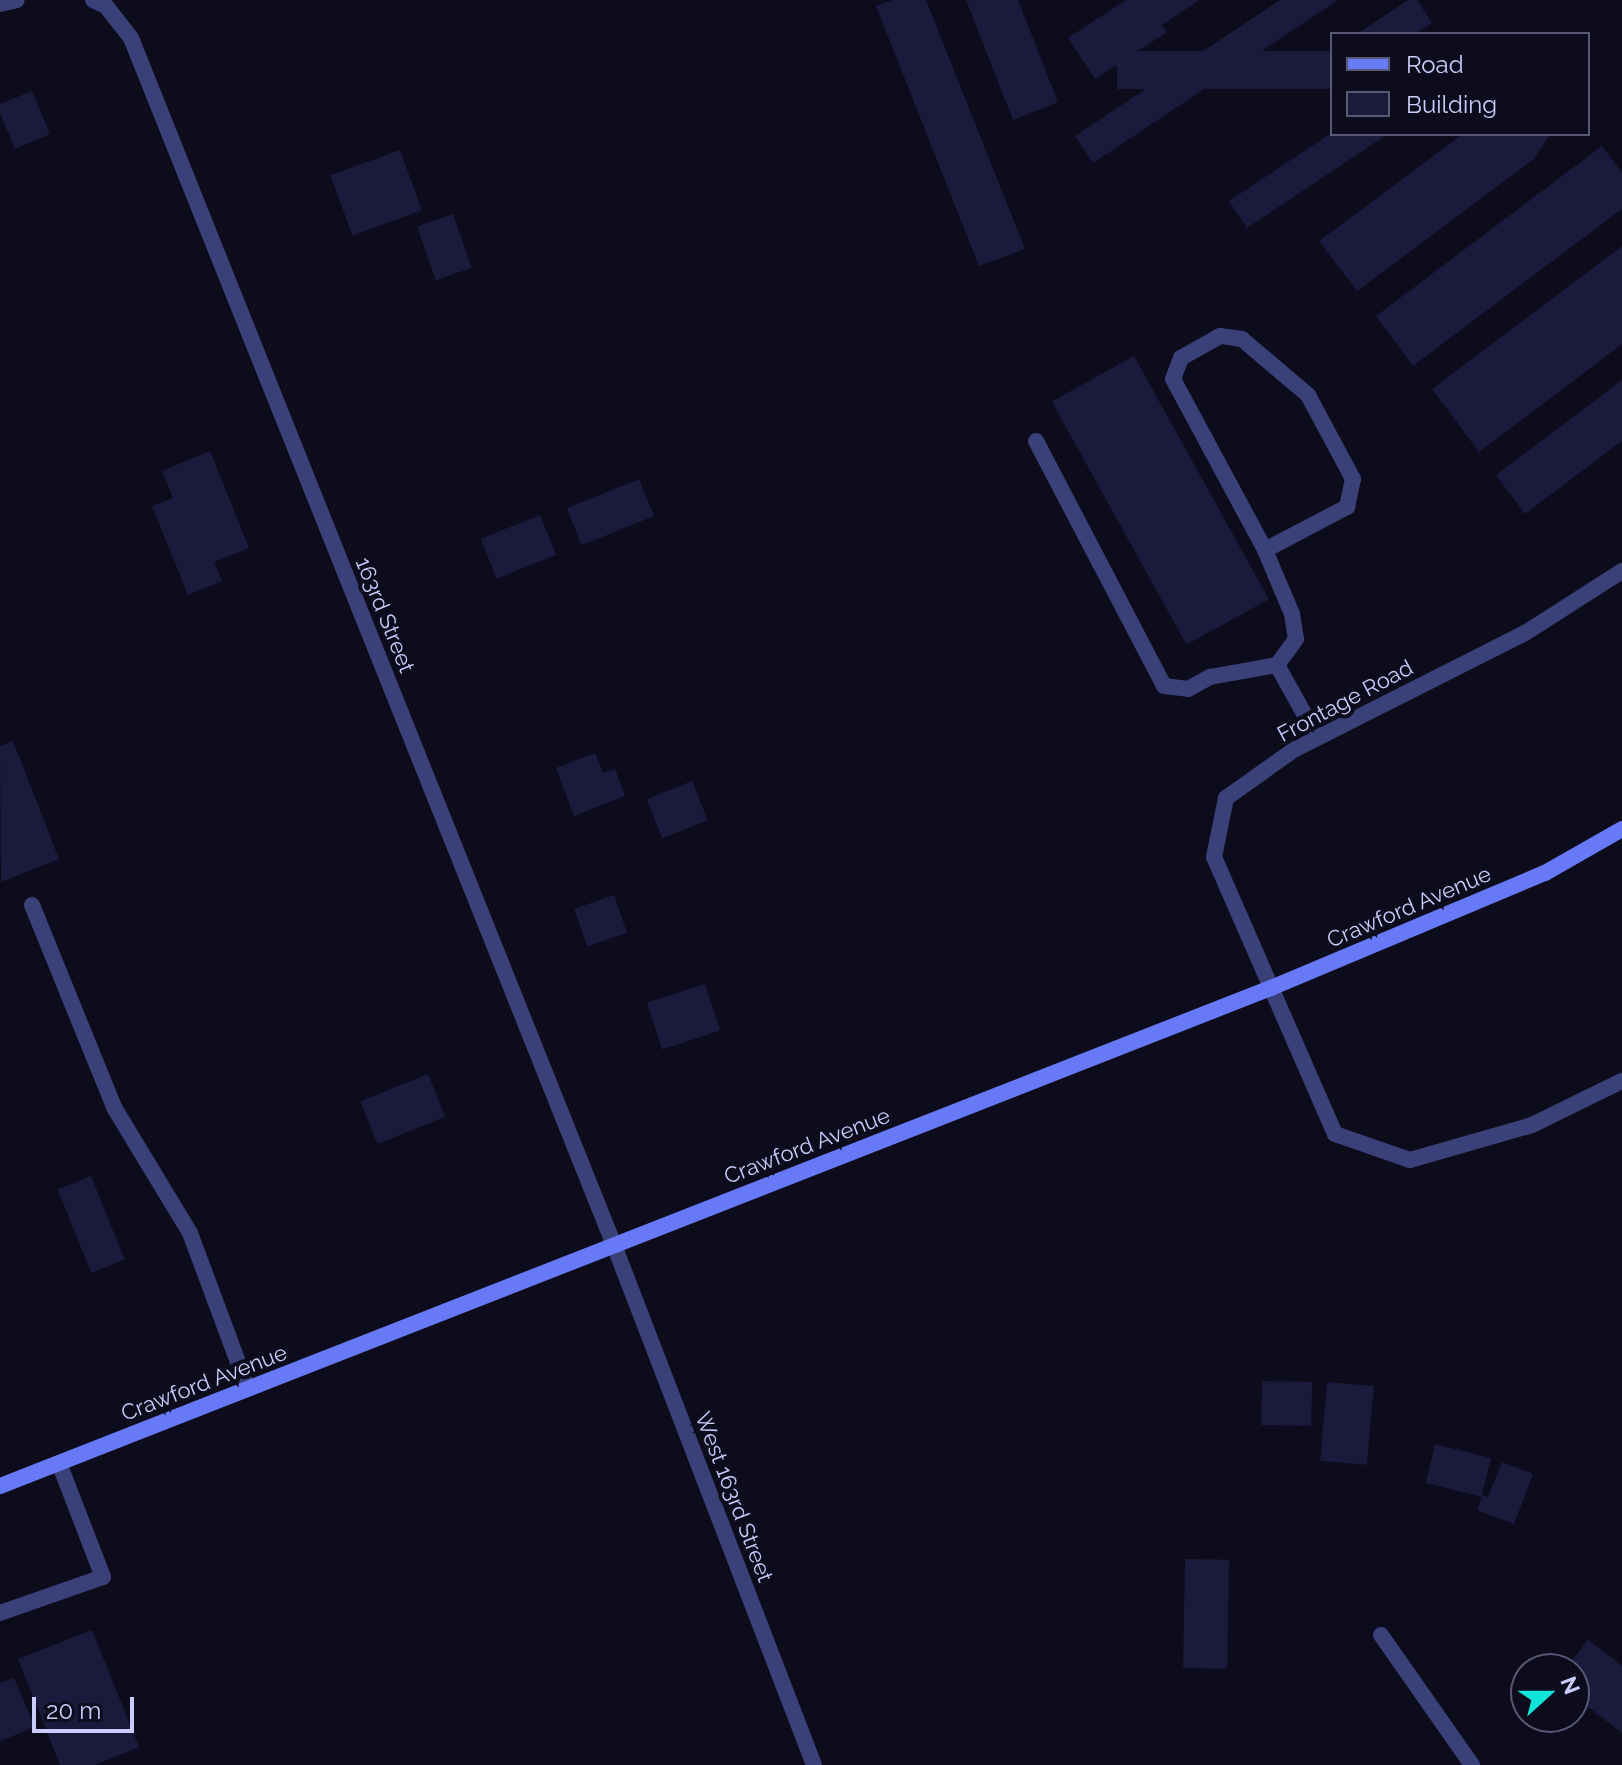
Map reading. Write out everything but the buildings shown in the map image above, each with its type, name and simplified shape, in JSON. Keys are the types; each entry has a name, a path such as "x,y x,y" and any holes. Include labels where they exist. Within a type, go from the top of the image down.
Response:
{"main road":[{"name":"Crawford Avenue","path":"0,1486 1271,988 1545,873 1622,829"}],"street":[{"path":"0,4 17,0"},
{"name":"163rd Street","path":"100,3 131,38 137,52 614,1245"},
{"path":"1036,441 1164,686 1188,689 1210,677 1277,665 1296,639 1292,614 1265,550 1173,379 1181,358 1220,336 1242,339 1308,395 1353,479 1347,507 1265,550"},
{"name":"Frontage Road","path":"1622,571 1525,633 1317,737 1226,798 1214,857 1335,1134 1410,1160 1532,1125 1622,1081"},
{"path":"1277,665 1317,737"},
{"path":"32,905 115,1109 190,1233 248,1389"},
{"name":"West 163rd Street","path":"614,1245 814,1765"},
{"path":"0,1613 103,1577 59,1463"},
{"path":"1381,1635 1472,1765"}]}
